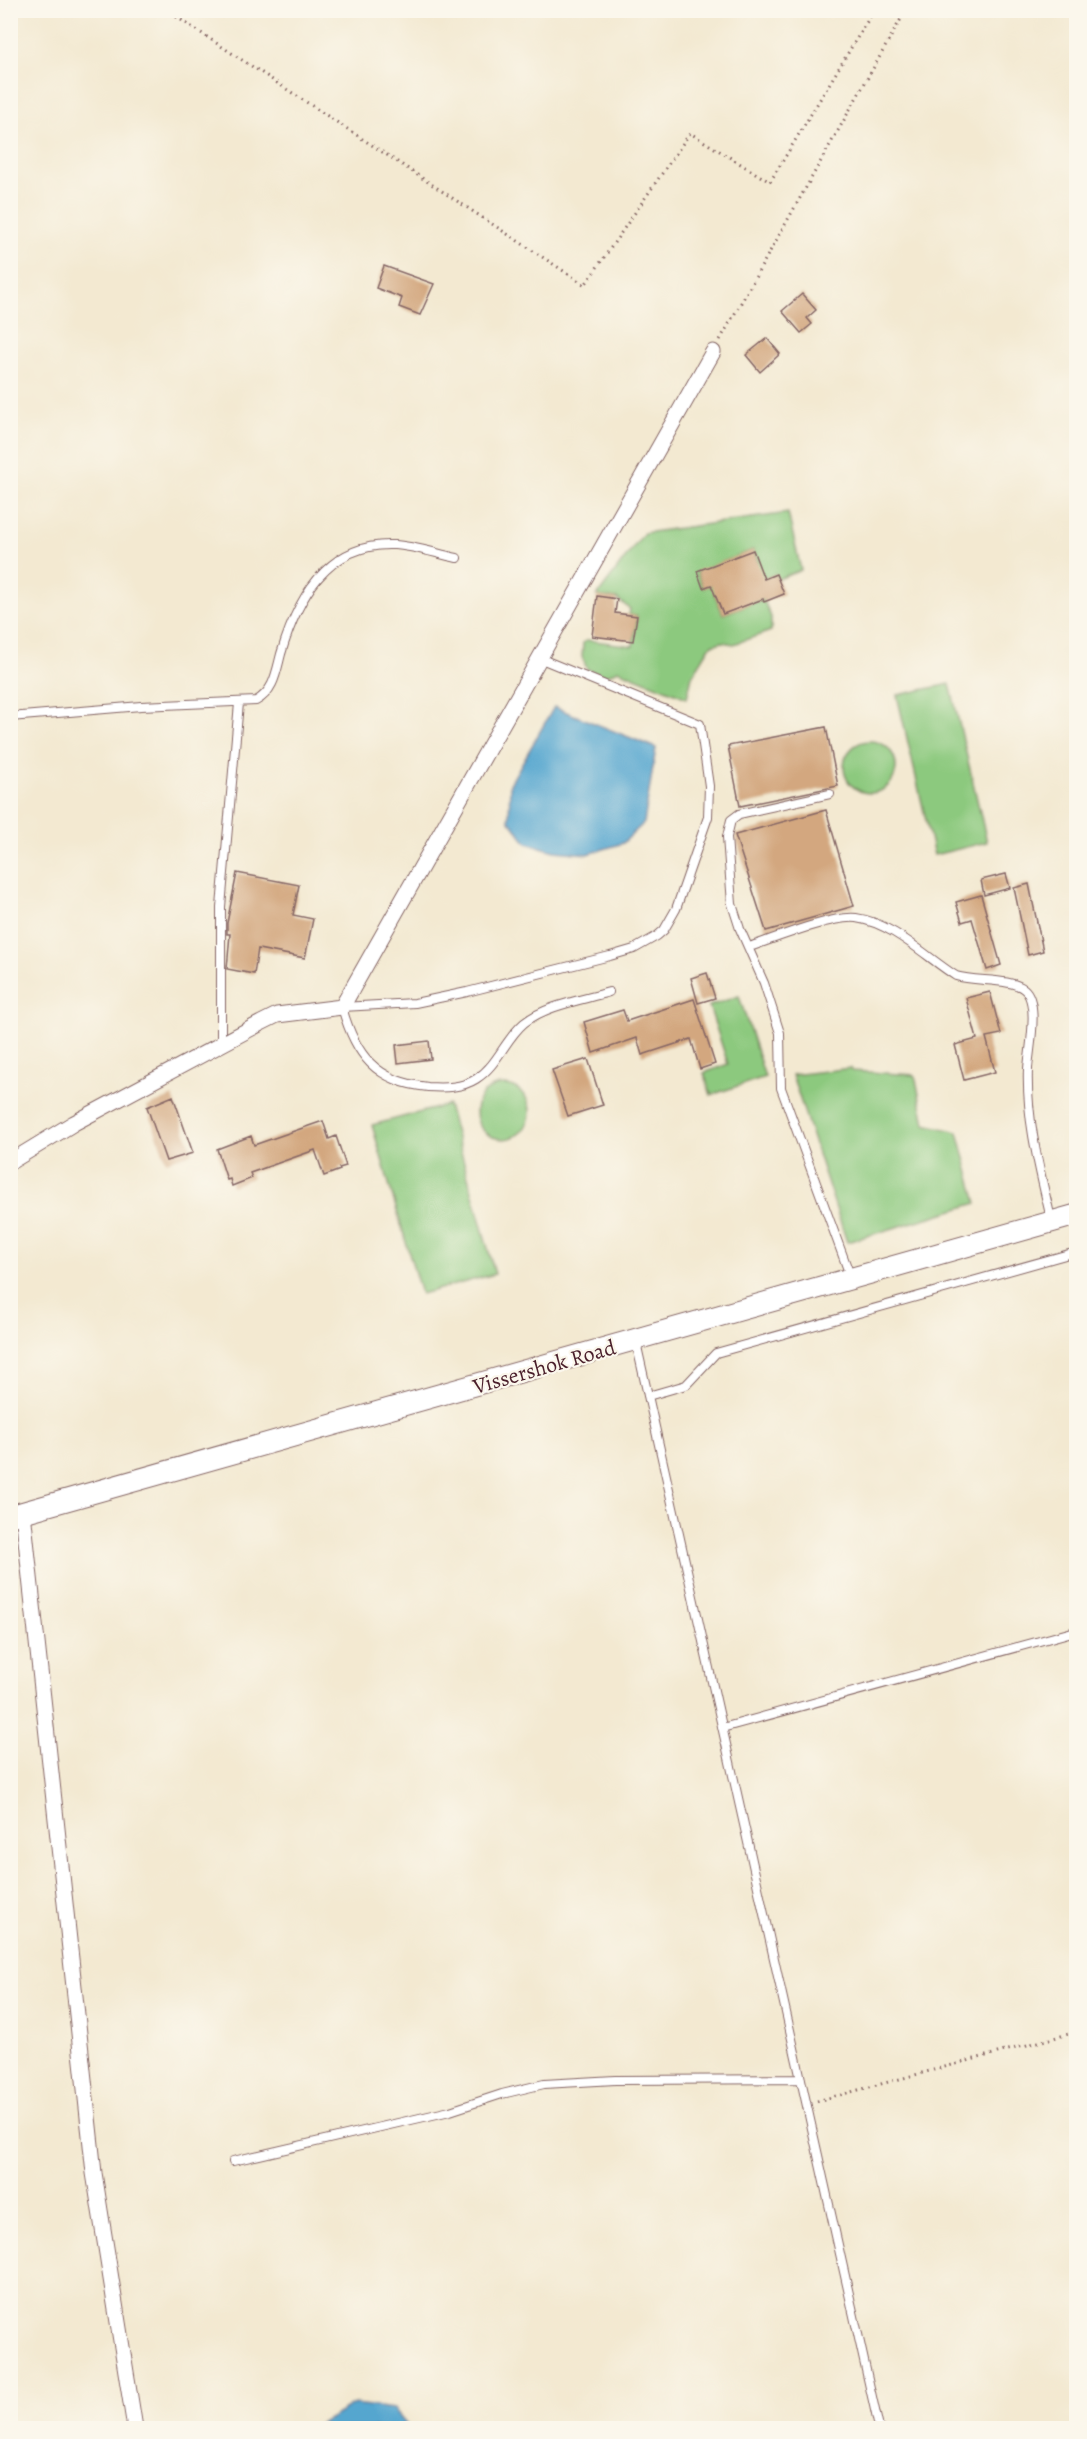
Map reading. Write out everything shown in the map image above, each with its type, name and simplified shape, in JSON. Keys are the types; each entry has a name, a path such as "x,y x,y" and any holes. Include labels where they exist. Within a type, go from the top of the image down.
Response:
{"main road":[{"name":"Vissershok Road","path":"17,1514 852,1280 971,1243 1077,1215"}],"street":[{"path":"10,1162 221,1043 277,1015 342,1007 713,352"},
{"path":"17,1514 94,2173 135,2428"}],"lane":[{"path":"10,717 141,706 256,701 274,682 288,627 298,603 336,562 373,546 396,545 458,558"},
{"path":"538,658 700,724 709,786 708,817 670,922 647,943 610,956 415,1003 342,1007 355,1046 384,1075 406,1084 447,1088 479,1077 524,1023 540,1014 609,992"},
{"path":"221,1043 221,907 238,703"},
{"path":"830,794 739,814 731,820 727,837 732,904 764,982 780,1034 781,1088 852,1280"},
{"path":"748,947 825,924 855,918 882,927 957,976 968,980 1016,985 1024,989 1030,997 1033,1011 1028,1071 1030,1113 1052,1222"},
{"path":"648,1396 686,1385 716,1353 1077,1252"},
{"path":"636,1340 879,2428"},
{"path":"722,1728 1077,1630"},
{"path":"233,2162 416,2120 544,2084 615,2080 801,2079"}],"path":[{"path":"166,10 585,285 690,133 770,182 874,10"},
{"path":"713,352 906,10"},
{"path":"806,2104 1077,2032"}],"green space":[{"path":"788,513 801,570 778,579 775,574 757,582 751,565 758,562 753,550 697,572 703,588 721,581 714,593 723,614 763,599 771,617 771,631 734,644 722,642 711,645 692,676 687,698 618,670 606,676 587,669 582,657 583,643 587,640 633,646 637,616 629,615 630,609 617,599 597,596 644,533"},
{"path":"950,684 987,842 934,855 897,695"},
{"path":"865,741 875,741 885,745 892,752 896,767 892,782 885,789 875,793 865,793 855,789 848,782 844,772 844,762 848,752 855,745"},
{"path":"739,996 765,1077 711,1095 704,1073 728,1064 709,1006"},
{"path":"851,1068 852,1071 915,1075 925,1124 958,1132 977,1203 847,1242 792,1075"},
{"path":"503,1085 513,1087 522,1093 528,1102 530,1112 528,1122 522,1131 513,1137 503,1139 493,1137 484,1131 478,1122 476,1112 478,1102 484,1093 493,1087"},
{"path":"448,1105 495,1274 421,1294 372,1125"}],"water":[{"path":"554,707 656,748 644,823 623,843 588,854 554,851 527,843 509,820 510,784"},
{"path":"354,2404 394,2409 410,2428 313,2428"}],"building":[{"path":"384,266 434,284 420,315 399,307 402,298 376,288"},
{"path":"802,294 816,310 807,318 812,324 801,333 782,311"},
{"path":"767,338 780,354 760,372 746,355"},
{"path":"753,550 764,579 776,574 784,594 723,614 711,585 703,588 697,571"},
{"path":"597,596 617,599 615,613 637,616 633,641 592,636"},
{"path":"826,727 838,786 740,806 728,746"},
{"path":"826,810 854,906 766,931 735,835"},
{"path":"237,873 299,885 293,915 313,919 305,958 258,949 254,974 227,969 230,934 227,934 227,923"},
{"path":"1006,874 1010,888 984,895 981,880"},
{"path":"1029,884 1043,951 1028,955 1014,888"},
{"path":"981,895 1001,965 987,970 972,919 962,922 956,902"},
{"path":"707,973 715,998 698,1003 691,978"},
{"path":"990,992 1001,1034 986,1037 995,1072 964,1080 955,1045 977,1039 966,998"},
{"path":"694,999 715,1064 700,1069 691,1039 642,1055 637,1038 593,1053 584,1022 623,1010 627,1021"},
{"path":"429,1041 431,1059 398,1063 396,1045"},
{"path":"588,1059 603,1105 568,1116 552,1070"},
{"path":"173,1096 193,1153 166,1161 147,1107"},
{"path":"323,1121 329,1139 336,1136 346,1166 339,1168 340,1170 324,1176 315,1150 250,1173 252,1178 232,1186 230,1179 227,1180 217,1149 251,1136 254,1145"}]}
